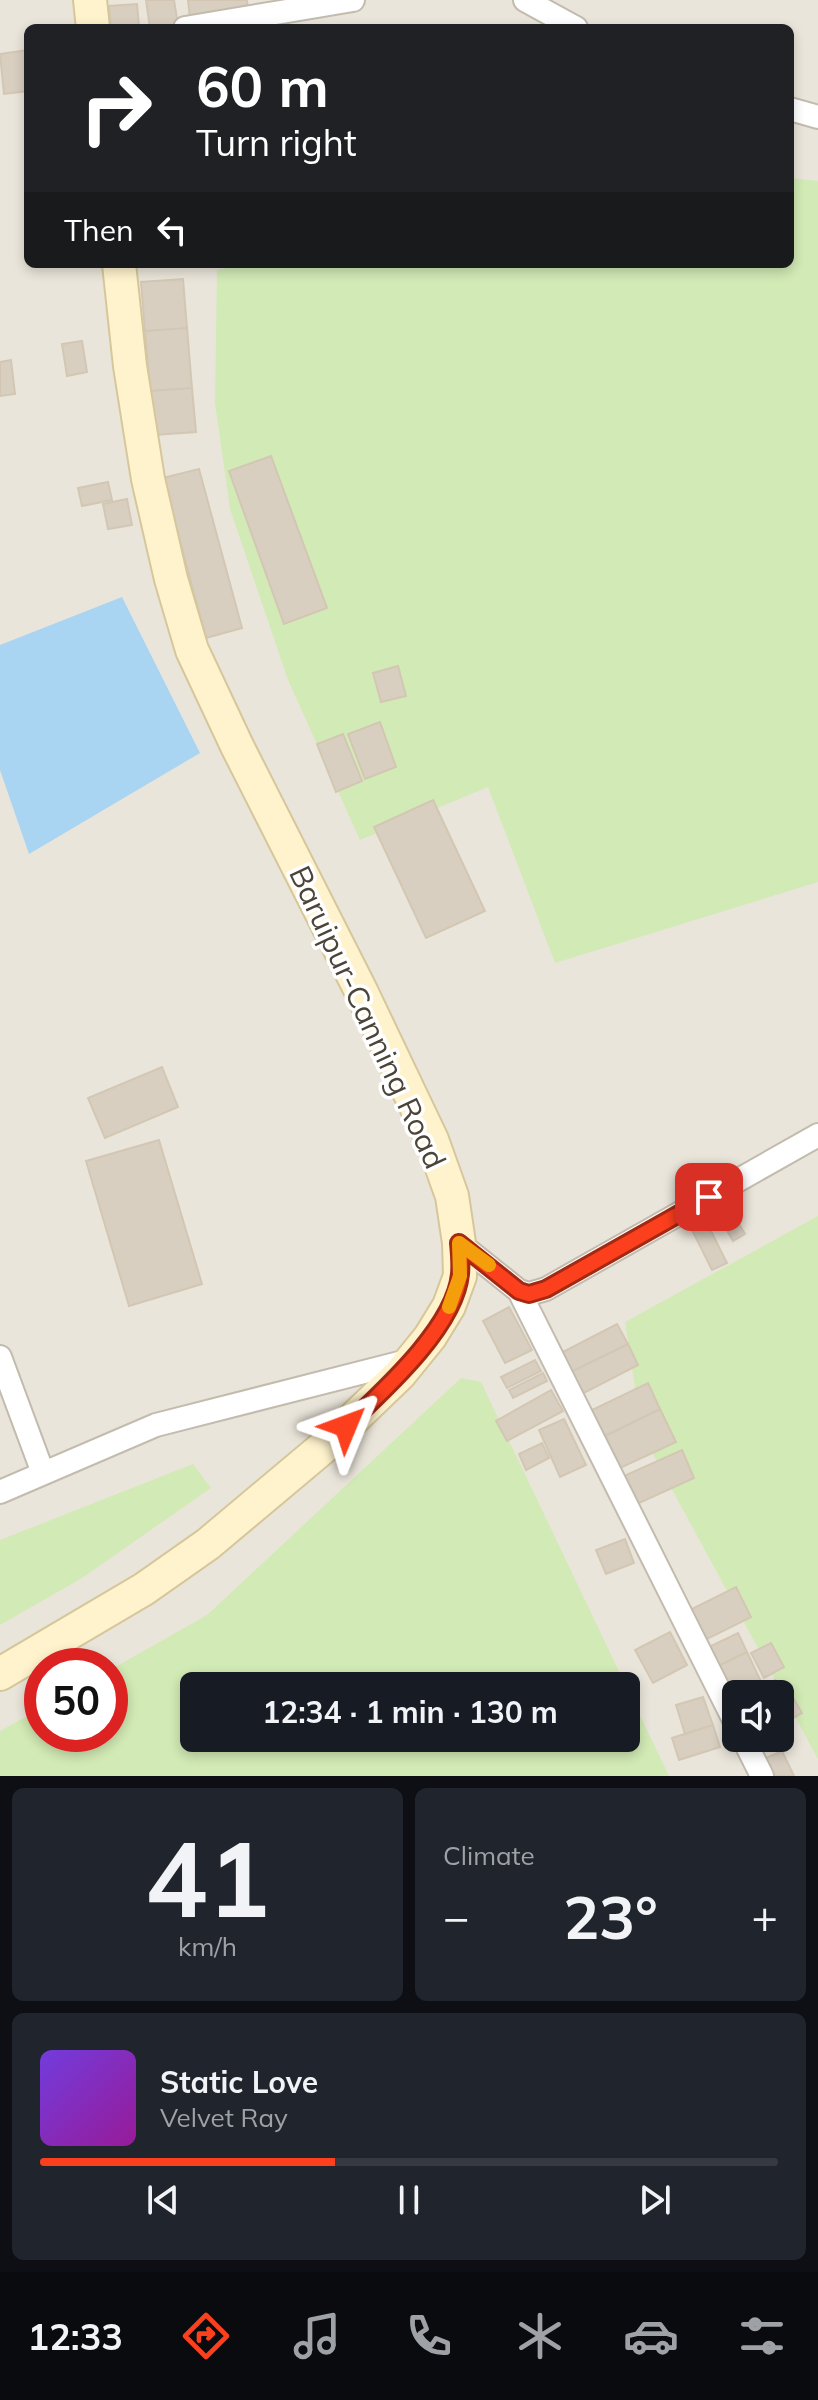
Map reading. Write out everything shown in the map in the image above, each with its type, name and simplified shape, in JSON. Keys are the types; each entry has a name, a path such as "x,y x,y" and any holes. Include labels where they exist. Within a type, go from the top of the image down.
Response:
{"main road":[{"path":"90,0 93,24"},
{"name":"Baruipur-Canning Road","path":"0,1674 144,1589 208,1544 326,1445 400,1374 430,1337 449,1306 460,1276 452,1196 432,1140 192,650 171,579 148,479 130,366 119,268"}],"street":[{"path":"209,24 353,0"},
{"path":"525,0 569,24"},
{"path":"794,110 818,117"},
{"path":"459,1243 519,1291 529,1294 546,1289 818,1135"},
{"path":"519,1291 722,1696"},
{"path":"0,1357 43,1473"},
{"path":"0,1492 156,1425 411,1360"},
{"path":"750,1752 762,1776"}],"shaded area":[{"path":"0,0 818,0 818,1776 0,1776"}],"green space":[{"path":"794,178 818,181 818,882 555,963 488,787 360,840 288,680 230,509 215,403 217,270 794,268"},
{"path":"818,1216 818,1759 794,1715 794,1680 775,1680 642,1434 625,1322"},
{"path":"461,1378 481,1382 619,1672 180,1672 180,1752 640,1752 640,1715 669,1776 0,1776 0,1731 24,1718 24,1752 128,1752 128,1660 207,1615"},
{"path":"193,1464 211,1488 82,1578 0,1625 0,1540"}],"water":[{"path":"122,597 200,753 29,854 0,770 0,645"}],"building":[{"path":"146,0 174,0 178,24 149,24"},
{"path":"188,0 247,0 248,12 190,18"},
{"path":"137,4 139,24 111,24 109,6"},
{"path":"24,51 24,92 4,94 0,54"},
{"path":"183,279 187,328 145,331 141,282"},
{"path":"187,328 192,388 150,391 145,331"},
{"path":"82,341 87,372 67,376 62,344"},
{"path":"11,360 15,394 0,396 0,362"},
{"path":"192,388 196,432 154,435 150,391"},
{"path":"271,456 327,608 284,624 229,471"},
{"path":"199,469 242,628 206,638 163,478"},
{"path":"108,482 112,500 82,506 78,488"},
{"path":"127,499 132,525 108,529 103,504"},
{"path":"398,666 406,696 381,702 373,673"},
{"path":"380,722 396,767 365,779 348,734"},
{"path":"343,734 362,781 336,792 317,744"},
{"path":"433,800 485,911 426,938 374,827"},
{"path":"162,1067 178,1107 105,1138 88,1098"},
{"path":"159,1140 202,1284 129,1306 86,1161"},
{"path":"736,1219 745,1234 733,1241 724,1225"},
{"path":"707,1223 727,1263 712,1270 692,1230"},
{"path":"509,1307 532,1350 505,1363 483,1321"},
{"path":"617,1324 628,1344 569,1373 559,1354"},
{"path":"628,1344 638,1365 580,1395 569,1373"},
{"path":"535,1360 541,1371 507,1388 501,1377"},
{"path":"543,1373 547,1381 513,1398 509,1390"},
{"path":"648,1383 660,1409 603,1437 590,1411"},
{"path":"551,1390 563,1411 507,1441 496,1421"},
{"path":"660,1409 676,1442 618,1469 603,1437"},
{"path":"564,1419 586,1465 560,1477 539,1430"},
{"path":"542,1443 549,1458 526,1470 519,1454"},
{"path":"682,1450 694,1478 637,1504 624,1476"},
{"path":"625,1539 634,1563 606,1574 596,1550"},
{"path":"736,1587 751,1617 705,1640 690,1610"},
{"path":"670,1632 687,1665 653,1683 635,1650"},
{"path":"738,1633 747,1652 718,1666 709,1647"},
{"path":"771,1643 784,1667 764,1678 751,1653"},
{"path":"747,1652 760,1680 725,1680 718,1666"},
{"path":"703,1697 713,1725 685,1734 676,1705"},
{"path":"794,1699 802,1713 794,1717"},
{"path":"713,1725 720,1747 679,1760 672,1738"},
{"path":"782,1752 794,1776 766,1776 759,1761"}],"slow traffic":[{"path":"449,1307 460,1276 459,1243 489,1265"}],"route":[{"path":"346,1426 400,1374 430,1337 449,1306 460,1276 459,1243 519,1291 529,1294 546,1289 709,1197"}]}
